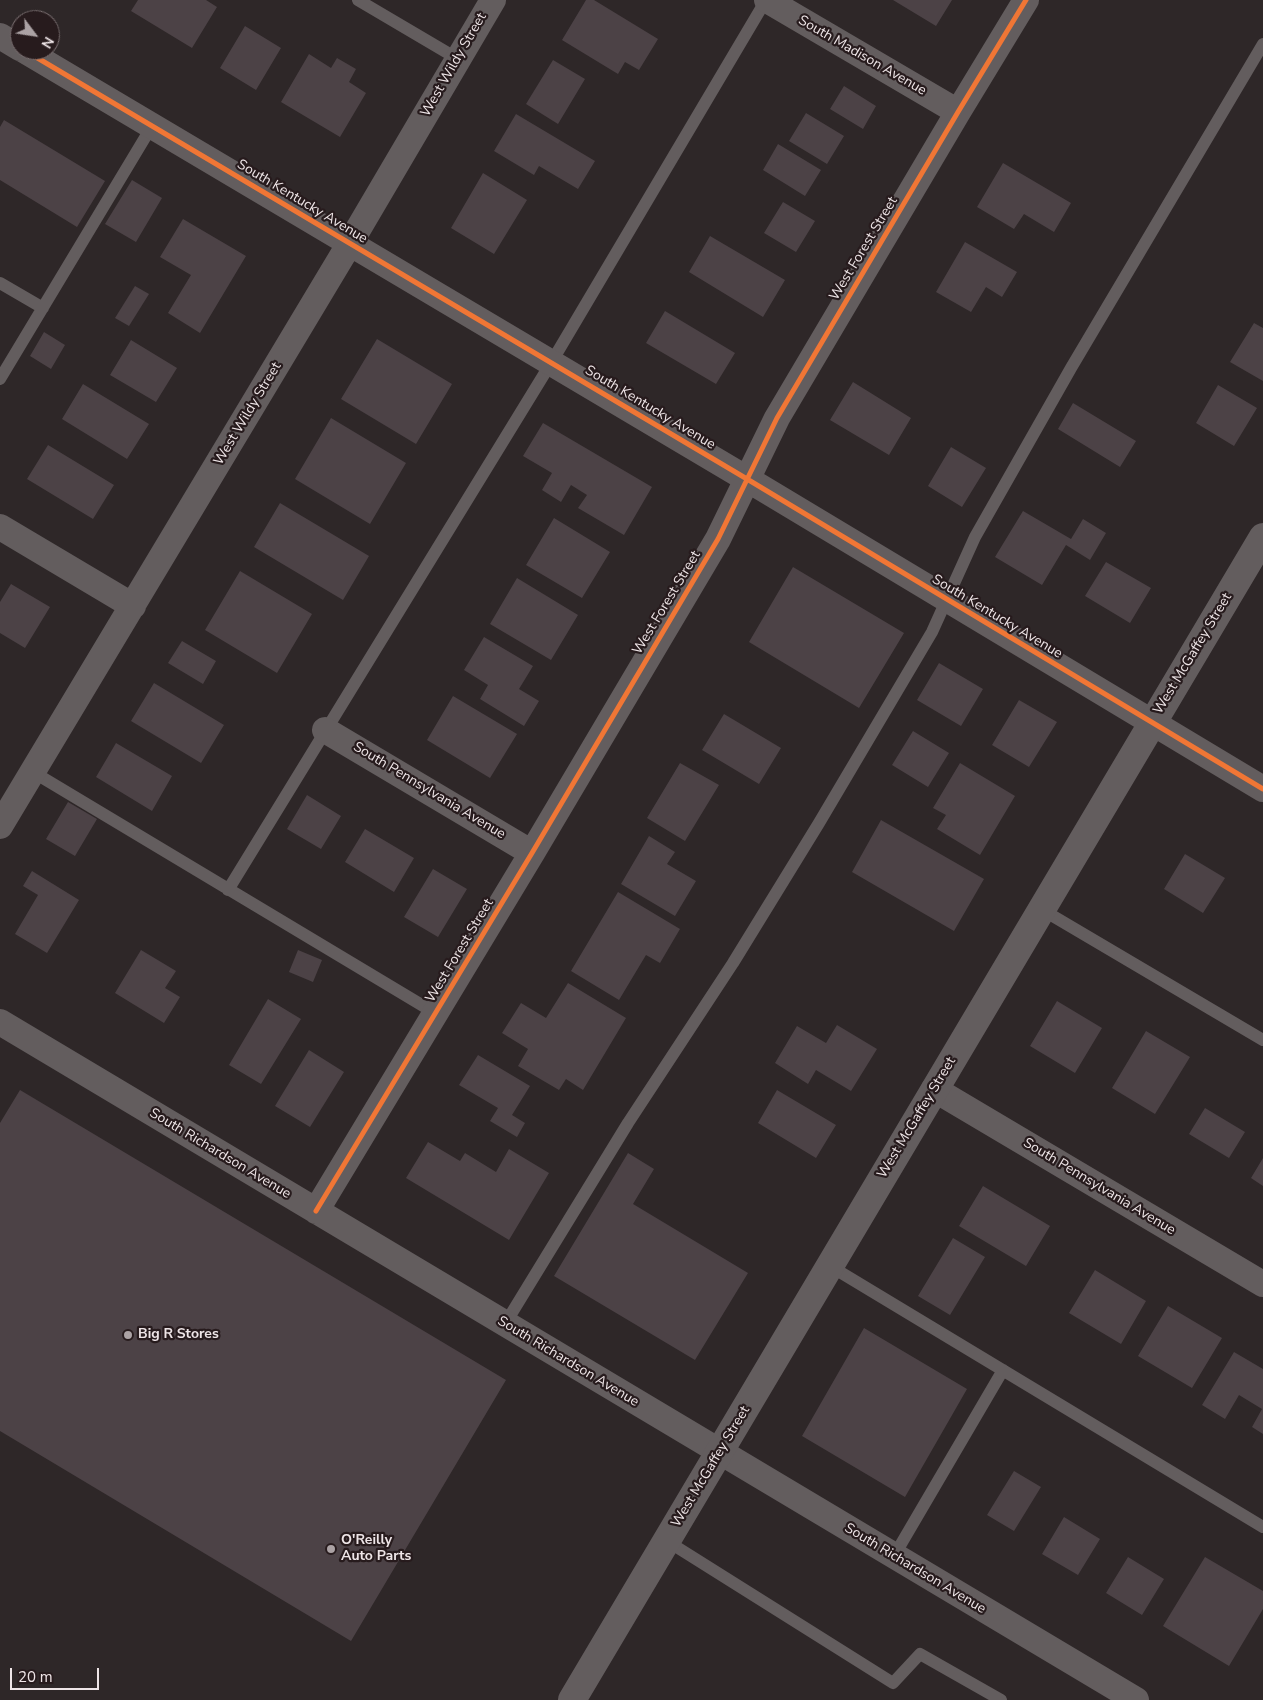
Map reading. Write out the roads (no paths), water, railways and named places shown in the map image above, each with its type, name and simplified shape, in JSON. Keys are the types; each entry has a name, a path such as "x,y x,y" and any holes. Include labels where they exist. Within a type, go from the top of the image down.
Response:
{"main road":[{"name":"West McGaffey Street","path":"572,1700 1263,537"}],"street":[{"name":"West Wildy Street","path":"0,826 350,244 493,0"},
{"name":"South Madison Avenue","path":"766,0 958,112"},
{"name":"West Forest Street","path":"316,1211 532,853 718,539 777,418 1026,0"},
{"name":"South Kentucky Avenue","path":"41,60 747,479 1263,789"},
{"path":"0,527 133,606"},
{"name":"South Pennsylvania Avenue","path":"326,730 532,853"},
{"name":"South Richardson Avenue","path":"0,1022 1136,1700"},
{"name":"South Pennsylvania Avenue","path":"934,1089 1263,1284"}],"lane":[{"path":"358,0 458,60"},
{"path":"228,890 551,363 766,0"},
{"path":"505,1324 628,1123 733,963 819,823 932,632 975,537 1071,368 1263,44"},
{"path":"0,379 152,126"},
{"path":"0,283 43,308"},
{"path":"33,772 436,1013"},
{"path":"1041,909 1263,1040"},
{"path":"830,1266 1263,1527"},
{"path":"894,1556 1003,1370"},
{"path":"667,1541 893,1683 920,1654 1001,1700"}],"place":[{"name":"Big R Stores","path":"128,1335"},
{"name":"O'Reilly Auto Parts","path":"331,1549"}]}
